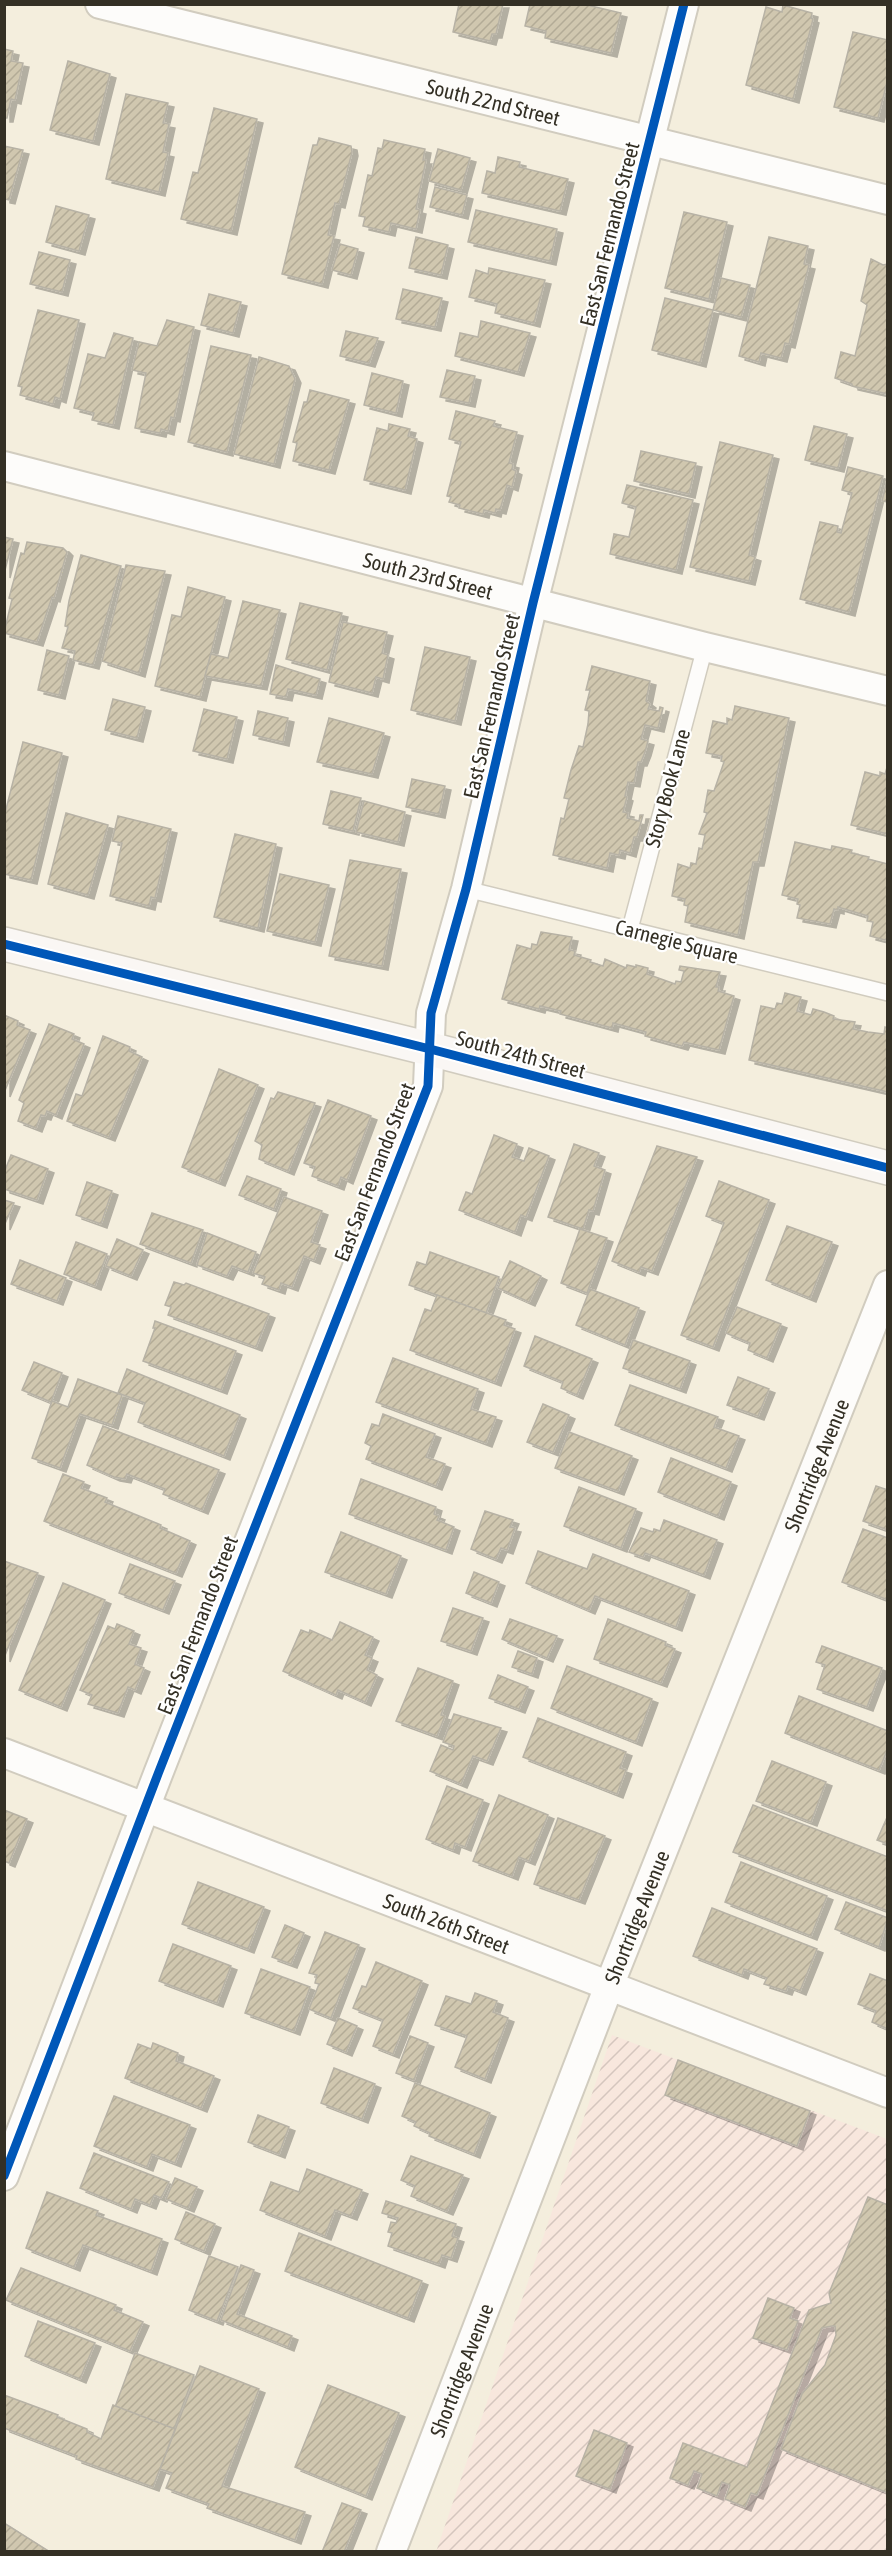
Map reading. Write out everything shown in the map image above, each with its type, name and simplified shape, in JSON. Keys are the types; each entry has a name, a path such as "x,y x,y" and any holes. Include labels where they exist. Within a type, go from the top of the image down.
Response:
{"main road":[{"name":"South 24th Street","path":"4,944 430,1049 888,1168"}],"street":[{"name":"South 22nd Street","path":"100,4 888,200"},
{"name":"East San Fernando Street","path":"4,2176 145,1808 428,1086 430,1013 466,889 533,603 652,140 684,4"},
{"name":"South 23rd Street","path":"4,466 705,647 888,691"},
{"name":"Shortridge Avenue","path":"391,2552 609,1986 888,1285"},
{"name":"South 26th Street","path":"4,1753 888,2093"}],"lane":[{"name":"Story Book Lane","path":"630,929 705,647"},
{"name":"Carnegie Square","path":"466,889 888,993"}],"shaded area":[{"path":"612,2035 887,2139 886,2551 436,2552"}],"building":[{"path":"459,4 503,4 496,34 492,34 490,41 453,32"},
{"path":"530,4 583,4 621,13 611,53 545,38 546,31 525,26"},
{"path":"783,5 812,13 811,18 813,19 793,99 746,85 766,7 782,12"},
{"path":"853,32 888,40 888,78 878,118 834,107"},
{"path":"4,49 13,51 11,61 23,63 15,100 11,99 7,118 4,118"},
{"path":"68,61 110,74 93,141 50,130"},
{"path":"126,94 168,103 163,123 169,124 163,152 168,153 159,192 106,179"},
{"path":"214,108 257,119 231,231 181,219 193,172 198,173"},
{"path":"319,138 351,146 352,152 339,204 335,203 328,235 334,236 322,284 282,274 313,145 317,145"},
{"path":"384,140 425,149 423,160 426,160 416,209 420,210 416,229 391,223 389,232 363,226 365,217 359,216 368,175 372,176 378,148 382,149"},
{"path":"4,146 23,150 9,200 4,199"},
{"path":"438,149 470,158 461,190 429,181"},
{"path":"498,157 520,162 519,167 568,179 560,211 482,193 487,171 495,173"},
{"path":"435,187 467,195 462,215 430,207"},
{"path":"56,206 89,215 79,251 46,242"},
{"path":"476,210 557,229 550,261 468,242"},
{"path":"684,212 727,222 709,299 665,288"},
{"path":"416,237 448,245 441,275 409,268"},
{"path":"769,237 808,246 804,264 809,265 789,344 785,343 781,358 761,353 759,362 739,356"},
{"path":"340,244 358,249 351,275 332,270"},
{"path":"39,252 70,260 62,292 30,284"},
{"path":"871,259 883,265 888,264 888,394 852,386 852,384 835,378 841,352 855,356 867,305 861,301"},
{"path":"489,268 545,280 534,323 495,313 497,304 469,297 476,270 488,274"},
{"path":"721,278 750,285 741,317 713,310"},
{"path":"403,289 442,298 435,327 396,319"},
{"path":"209,294 241,302 233,333 201,325"},
{"path":"665,298 713,310 700,363 652,350"},
{"path":"38,310 79,320 60,399 55,397 53,404 20,395 22,387 18,386"},
{"path":"167,320 194,327 174,418 171,417 168,431 161,429 160,433 135,428 146,373 132,370 139,342 157,346"},
{"path":"481,321 530,333 518,372 455,356 460,333 478,337"},
{"path":"346,331 378,338 369,363 340,356"},
{"path":"114,333 133,338 113,425 92,420 94,413 74,408 88,354 105,358"},
{"path":"211,346 251,355 227,452 188,442"},
{"path":"259,357 289,366 295,379 274,464 234,454"},
{"path":"447,370 475,376 469,403 440,397"},
{"path":"372,373 403,381 396,413 364,405"},
{"path":"310,390 349,400 329,470 293,461 297,443 293,442 304,402 307,402"},
{"path":"456,411 495,421 493,426 517,432 509,463 513,464 512,469 516,471 512,487 507,485 500,510 496,509 495,513 484,510 483,514 459,508 460,505 449,502 451,497 447,496 461,442 449,439"},
{"path":"389,424 410,429 408,436 417,439 405,490 364,480 377,428 388,431"},
{"path":"814,426 847,434 838,468 805,460"},
{"path":"720,442 773,455 749,555 755,557 749,581 690,567"},
{"path":"641,451 696,463 689,494 634,481"},
{"path":"848,467 883,476 849,612 800,599 820,522 838,526 837,532 841,533 852,493 842,490"},
{"path":"888,476 888,502 882,501"},
{"path":"627,485 693,500 676,570 610,554 614,534 629,537 636,507 622,503"},
{"path":"4,537 13,539 4,574"},
{"path":"27,542 63,548 67,552 54,598 52,597 37,642 4,633 12,599 9,598 21,553 24,554"},
{"path":"81,555 121,566 93,665 73,660 75,651 62,648 68,627 65,626 69,601"},
{"path":"126,565 165,571 139,673 102,661"},
{"path":"188,587 225,597 200,697 155,686 172,615 181,617"},
{"path":"243,601 280,610 261,686 205,676 211,654 228,658"},
{"path":"300,603 342,613 327,670 286,659"},
{"path":"343,622 387,632 382,653 388,655 383,679 376,677 372,693 329,682"},
{"path":"425,647 470,657 455,721 411,710"},
{"path":"47,650 69,656 59,695 38,690"},
{"path":"276,665 320,679 316,695 288,689 286,697 270,694"},
{"path":"592,666 650,681 646,701 650,704 648,709 659,711 660,707 663,708 658,728 645,725 641,739 648,741 645,752 641,762 638,762 634,783 628,782 625,796 627,797 623,812 628,813 627,818 639,821 640,815 643,815 637,837 634,837 630,853 620,850 619,855 610,853 607,868 553,855 561,818 564,819 569,799 564,798 571,770 579,746 583,747 588,724 589,711 585,710 590,690 586,690"},
{"path":"113,699 145,707 137,738 105,730"},
{"path":"735,706 789,718 758,862 753,862 738,935 685,922 688,906 684,905 685,899 672,896 678,864 690,868 691,863 696,864 699,848 702,849 705,835 699,834 707,813 704,812 708,790 714,791 724,762 721,761 722,756 706,753 713,721 727,724 727,718 732,720"},
{"path":"204,709 237,717 227,759 193,751"},
{"path":"258,711 288,718 283,742 253,735"},
{"path":"329,718 384,733 372,774 317,762"},
{"path":"23,742 62,753 31,880 4,874 4,817"},
{"path":"888,764 888,834 851,825 865,772 880,776 880,772 885,774"},
{"path":"412,779 445,786 439,814 406,807"},
{"path":"331,791 361,798 353,831 323,824"},
{"path":"364,801 405,812 398,842 356,832"},
{"path":"66,813 108,825 88,895 48,884"},
{"path":"118,816 171,829 155,898 151,897 149,906 110,896 122,843 112,841"},
{"path":"235,834 276,844 258,928 214,917"},
{"path":"795,842 831,850 832,846 852,850 851,853 888,864 888,937 885,940 870,936 873,922 867,921 868,916 838,907 838,910 834,909 830,924 797,918 800,905 797,904 798,899 782,895"},
{"path":"350,860 401,869 382,966 329,956"},
{"path":"280,874 329,885 315,942 267,931"},
{"path":"541,932 572,937 569,950 575,951 574,955 591,960 590,962 603,966 605,959 626,968 627,965 636,967 636,965 648,968 647,974 675,984 676,981 681,982 684,971 679,970 680,966 720,972 716,987 719,987 718,991 734,996 719,1050 684,1042 682,1046 645,1036 646,1032 613,1023 612,1028 560,1014 561,1011 540,1006 539,1009 502,999 517,945 531,949 532,944 537,945"},
{"path":"785,993 801,997 797,1011 811,1015 813,1009 824,1012 834,1016 833,1019 855,1022 853,1029 868,1032 884,1034 885,1027 888,1028 888,1092 749,1060 761,1006 775,1009 777,1003 782,1004"},
{"path":"4,1015 18,1021 17,1025 30,1030 4,1093"},
{"path":"49,1024 74,1034 72,1039 84,1044 56,1115 47,1111 45,1116 41,1115 36,1128 18,1121 24,1103 19,1100"},
{"path":"103,1036 130,1047 129,1051 142,1057 109,1137 67,1121 76,1094 82,1096"},
{"path":"219,1069 258,1085 219,1182 182,1167"},
{"path":"278,1092 315,1103 288,1171 259,1159 262,1145 255,1141 271,1098 274,1099"},
{"path":"328,1100 371,1116 347,1180 341,1177 338,1186 312,1176 315,1167 304,1163"},
{"path":"494,1135 517,1144 512,1157 524,1161 529,1148 549,1156 526,1217 521,1215 515,1232 459,1210 466,1192 472,1194"},
{"path":"574,1144 599,1153 594,1166 605,1170 593,1211 589,1210 583,1229 548,1217"},
{"path":"657,1146 697,1157 652,1271 641,1267 639,1272 612,1261"},
{"path":"11,1155 48,1169 37,1200 4,1189 4,1173"},
{"path":"247,1176 281,1189 274,1209 239,1195"},
{"path":"719,1181 769,1200 713,1347 681,1335 724,1223 706,1216"},
{"path":"87,1182 112,1191 101,1224 76,1215"},
{"path":"284,1197 322,1211 311,1242 320,1245 314,1260 304,1256 292,1287 281,1283 279,1290 262,1284 265,1277 253,1273"},
{"path":"4,1200 14,1203 4,1226"},
{"path":"152,1213 203,1230 191,1263 140,1244"},
{"path":"787,1226 832,1242 810,1298 766,1280"},
{"path":"580,1229 607,1238 587,1293 561,1283"},
{"path":"207,1233 256,1252 248,1272 232,1266 227,1276 197,1265"},
{"path":"117,1239 143,1250 131,1276 106,1266"},
{"path":"76,1242 107,1254 95,1286 64,1274"},
{"path":"430,1252 499,1277 486,1313 409,1285 417,1262 426,1265"},
{"path":"20,1260 66,1278 57,1301 11,1284"},
{"path":"510,1261 541,1276 529,1302 498,1288"},
{"path":"174,1282 184,1285 186,1283 269,1314 256,1347 168,1315 171,1307 165,1305"},
{"path":"590,1289 639,1308 625,1345 576,1325"},
{"path":"437,1295 506,1320 504,1325 515,1329 495,1382 410,1350 425,1309 431,1311"},
{"path":"737,1307 781,1324 767,1358 748,1350 750,1343 726,1333"},
{"path":"155,1321 236,1351 221,1390 143,1361 155,1328 153,1328"},
{"path":"535,1336 592,1359 577,1395 561,1388 563,1382 524,1366"},
{"path":"633,1340 690,1361 680,1389 623,1368"},
{"path":"393,1358 478,1389 471,1409 496,1417 486,1443 376,1402"},
{"path":"34,1362 62,1373 51,1402 22,1390"},
{"path":"127,1369 240,1415 224,1456 138,1422 145,1403 118,1393"},
{"path":"738,1377 769,1389 758,1416 727,1405"},
{"path":"78,1379 122,1395 112,1425 80,1414 60,1468 32,1458 52,1401 68,1407"},
{"path":"630,1385 718,1417 714,1427 739,1436 726,1468 615,1425"},
{"path":"543,1404 569,1415 553,1452 527,1442"},
{"path":"383,1414 435,1434 426,1457 445,1464 436,1486 366,1459 371,1446 365,1443 372,1424 379,1426"},
{"path":"103,1426 219,1470 202,1510 163,1494 165,1489 127,1474 125,1479 114,1477 87,1465"},
{"path":"569,1432 632,1456 618,1491 555,1468"},
{"path":"671,1458 731,1482 718,1516 658,1492"},
{"path":"63,1474 84,1482 81,1488 107,1498 105,1502 161,1525 160,1528 190,1541 176,1573 44,1521"},
{"path":"361,1479 436,1507 434,1514 439,1516 437,1520 454,1527 446,1550 349,1514"},
{"path":"876,1486 888,1490 888,1530 863,1521"},
{"path":"579,1487 636,1509 621,1548 564,1526"},
{"path":"485,1511 513,1520 510,1527 515,1528 507,1550 501,1548 496,1559 471,1549"},
{"path":"664,1520 717,1540 704,1575 645,1553 643,1557 629,1552 641,1528 653,1532 654,1529 660,1531"},
{"path":"863,1529 888,1538 888,1600 842,1582"},
{"path":"341,1532 401,1556 386,1594 325,1572"},
{"path":"538,1551 587,1569 593,1554 689,1591 676,1627 595,1596 589,1610 526,1583"},
{"path":"4,1561 38,1573 4,1658"},
{"path":"130,1564 175,1581 163,1610 119,1593"},
{"path":"474,1572 499,1582 491,1603 466,1593"},
{"path":"63,1583 105,1600 61,1707 19,1690"},
{"path":"453,1608 483,1618 471,1651 441,1641"},
{"path":"510,1619 557,1636 547,1658 502,1639"},
{"path":"608,1619 666,1642 665,1645 675,1649 661,1683 594,1659"},
{"path":"340,1622 373,1637 365,1655 372,1658 367,1670 377,1675 365,1702 338,1690 336,1695 283,1671 301,1630 309,1633 310,1630 332,1640"},
{"path":"117,1624 134,1631 129,1644 141,1648 135,1664 144,1668 135,1690 128,1687 118,1713 88,1704 92,1695 80,1690 108,1626 115,1629"},
{"path":"822,1646 882,1668 867,1707 817,1689 825,1665 816,1662"},
{"path":"518,1651 537,1658 532,1674 512,1667"},
{"path":"567,1666 652,1699 636,1742 551,1708"},
{"path":"418,1668 453,1681 441,1715 445,1716 437,1736 396,1721"},
{"path":"498,1675 528,1687 519,1709 489,1698"},
{"path":"799,1696 888,1731 888,1748 879,1770 785,1733"},
{"path":"454,1714 501,1728 487,1761 473,1756 461,1784 430,1771 441,1745 453,1750 454,1746 443,1742"},
{"path":"538,1718 626,1752 620,1768 626,1770 617,1794 523,1757"},
{"path":"772,1761 826,1782 811,1822 756,1801"},
{"path":"447,1786 483,1800 465,1847 455,1843 453,1850 426,1839"},
{"path":"499,1795 548,1815 529,1861 519,1857 512,1876 473,1861"},
{"path":"753,1805 888,1857 888,1911 733,1852"},
{"path":"4,1810 27,1819 9,1863 4,1861"},
{"path":"888,1815 888,1844 877,1840"},
{"path":"558,1818 605,1836 579,1900 534,1884"},
{"path":"741,1862 827,1896 811,1936 725,1902"},
{"path":"198,1882 264,1907 248,1949 182,1924"},
{"path":"846,1902 888,1918 879,1947 835,1929"},
{"path":"712,1908 817,1949 800,1991 788,1986 786,1991 764,1984 767,1978 744,1969 742,1975 693,1956"},
{"path":"285,1925 304,1933 291,1964 272,1957"},
{"path":"325,1932 359,1945 331,2018 309,2009 319,1984 315,1983 317,1975 309,1973"},
{"path":"173,1944 231,1966 217,2003 159,1981"},
{"path":"376,1962 422,1981 393,2054 373,2046 383,2020 353,2008 362,1986 366,1987"},
{"path":"261,1969 310,1987 294,2031 245,2013"},
{"path":"870,1974 888,1981 888,2029 872,2022 876,2011 858,2004"},
{"path":"475,1993 497,2001 493,2012 508,2018 485,2079 455,2067 467,2036 435,2025 446,1996 471,2004"},
{"path":"338,2018 357,2026 346,2052 327,2044"},
{"path":"410,2036 428,2043 414,2080 396,2073"},
{"path":"153,2043 178,2053 176,2061 214,2076 201,2108 125,2078 138,2044 151,2049"},
{"path":"678,2060 810,2111 797,2146 665,2095"},
{"path":"334,2068 375,2084 362,2119 321,2103"},
{"path":"415,2083 490,2113 474,2154 429,2136 430,2133 414,2126 416,2122 402,2116"},
{"path":"114,2096 190,2125 175,2163 152,2154 147,2167 94,2146"},
{"path":"258,2115 289,2127 279,2154 248,2142"},
{"path":"94,2153 169,2182 161,2198 154,2195 150,2205 135,2199 131,2209 80,2188"},
{"path":"411,2156 463,2175 447,2211 411,2196 415,2186 401,2180"},
{"path":"307,2169 362,2190 351,2216 335,2210 325,2236 260,2210 271,2182 299,2192"},
{"path":"175,2178 197,2187 188,2208 166,2199"},
{"path":"47,2192 98,2211 96,2215 162,2239 151,2271 83,2245 74,2267 26,2248"},
{"path":"868,2197 888,2205 888,2493 781,2449 802,2394 825,2365 836,2335 835,2326 822,2328 757,2495 751,2493 745,2507 725,2499 730,2485 722,2482 717,2496 697,2488 702,2474 694,2471 688,2485 670,2478 683,2443 747,2467 809,2310 831,2303 829,2293"},
{"path":"386,2201 456,2224 452,2236 458,2238 451,2258 442,2255 439,2264 388,2246 392,2233 388,2232 391,2222 396,2223 398,2218 382,2213"},
{"path":"186,2212 215,2224 204,2251 175,2239"},
{"path":"299,2233 422,2281 408,2318 285,2271"},
{"path":"209,2256 238,2267 217,2321 189,2310"},
{"path":"241,2265 254,2270 237,2314 292,2336 288,2347 221,2320"},
{"path":"21,2268 116,2305 114,2310 143,2322 130,2351 6,2300"},
{"path":"768,2298 794,2308 790,2318 798,2321 787,2350 753,2338"},
{"path":"38,2321 95,2343 80,2379 25,2356"},
{"path":"135,2353 194,2375 174,2429 115,2407"},
{"path":"200,2366 259,2389 222,2486 305,2512 295,2540 207,2508 209,2504 166,2488 172,2473 160,2469"},
{"path":"328,2385 399,2413 366,2496 295,2467"},
{"path":"4,2395 58,2415 57,2417 87,2429 87,2432 101,2439 113,2405 175,2429 153,2487 76,2459 77,2456 4,2428"},
{"path":"594,2430 627,2443 610,2489 576,2476"},
{"path":"342,2503 361,2510 344,2552 322,2552"},
{"path":"4,2523 50,2552 4,2552"}],"cycle path":[{"path":"4,2176 158,1774 428,1086 431,1013 466,889 533,603 684,4"},
{"path":"4,944 430,1049 888,1168"}]}
